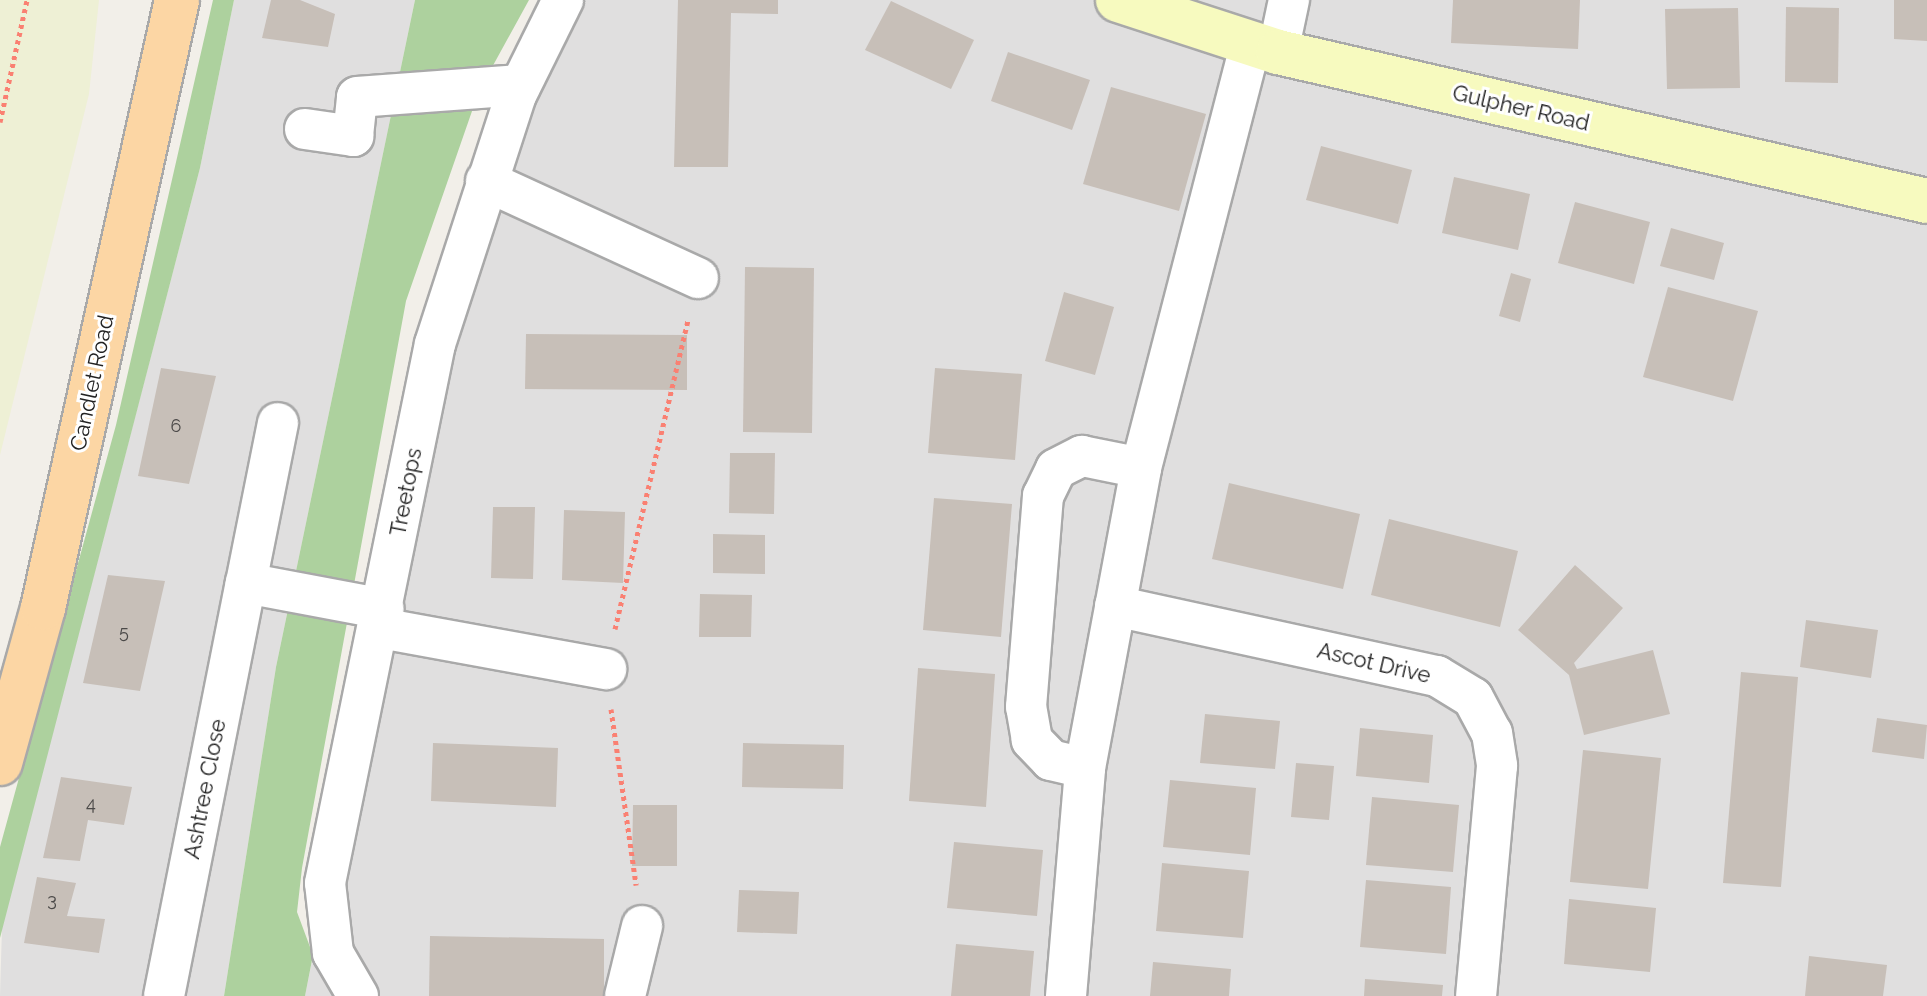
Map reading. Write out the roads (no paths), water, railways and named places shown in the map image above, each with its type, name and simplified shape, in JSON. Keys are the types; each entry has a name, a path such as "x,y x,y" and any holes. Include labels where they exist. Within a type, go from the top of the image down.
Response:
{"main road":[{"name":"Candlet Road","path":"0,763 43,608 177,0"}],"street":[{"name":"Treetops","path":"358,996 333,953 325,883 382,619 435,344 486,181 521,85 563,0"},
{"name":"Gulpher Road","path":"1118,0 1264,48 1927,201"},
{"path":"1066,996 1085,768 1141,468 1264,48 1289,0"},
{"path":"305,129 353,136 357,97 521,85"},
{"path":"486,181 698,278"},
{"name":"Ashtree Close","path":"164,996 278,423"},
{"path":"1085,768 1051,760 1032,740 1026,707 1043,496 1056,469 1082,456 1141,468"},
{"path":"246,583 382,619 606,669"},
{"name":"Ascot Drive","path":"1115,606 1437,676 1473,698 1492,733 1497,766 1476,996"},
{"path":"625,996 642,926"}]}
